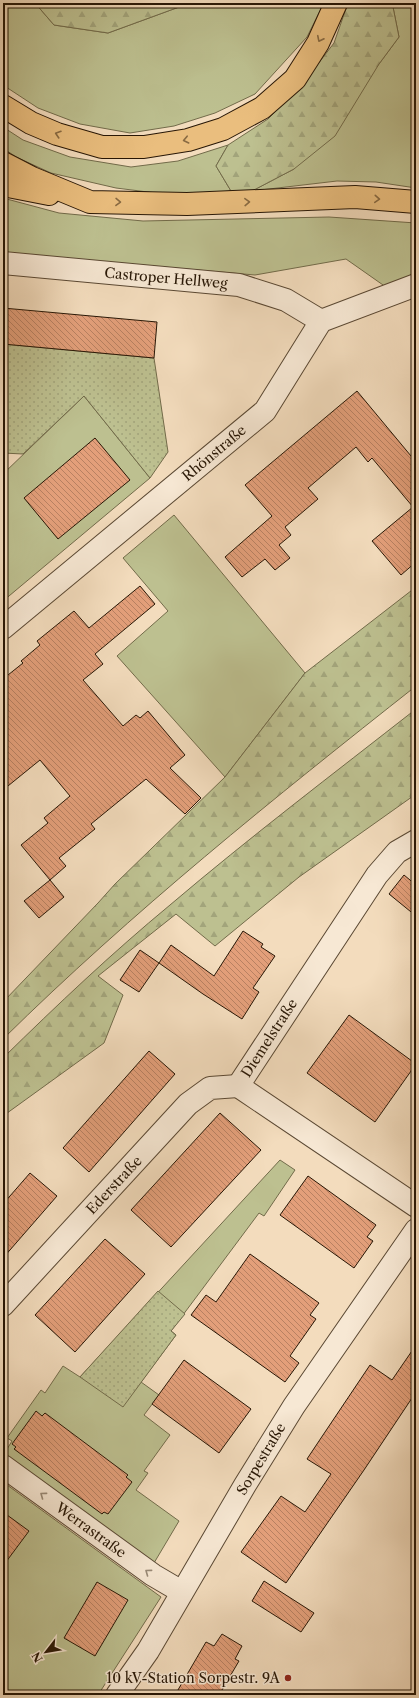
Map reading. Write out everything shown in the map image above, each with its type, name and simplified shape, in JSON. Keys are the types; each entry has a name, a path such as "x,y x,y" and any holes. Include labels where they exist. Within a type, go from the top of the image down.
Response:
{"highway":[{"path":"3,106 31,123 50,132 102,147 144,147 188,140 223,129 262,108 295,79 318,43 336,3"},
{"path":"3,163 32,178 90,202"},
{"path":"3,185 90,202 187,204 356,198 416,202"}],"street":[{"name":"Castroper Hellweg","path":"3,263 239,285 286,300 321,321"},
{"path":"321,321 416,285"},
{"name":"Rhönstraße","path":"3,628 265,411 321,321"},
{"name":"Diemelstraße","path":"416,841 397,852 377,875 238,1086 416,1206"},
{"name":"Ederstraße","path":"3,1305 188,1104 210,1088 238,1086"},
{"name":"Sorpestraße","path":"117,1695 148,1651 294,1406 416,1230"},
{"name":"Werrastraße","path":"3,1466 153,1575 182,1592"}],"green space":[{"path":"3,3 35,3 54,25 108,33 190,3 324,3 307,37 255,94 215,113 174,126 130,133 80,124 38,108 3,85"},
{"path":"35,3 190,3 108,33 54,25"},
{"path":"348,3 387,3 393,7 399,37 379,64 335,136 294,169 252,191 231,191 216,166 228,145 268,119 301,86 334,43"},
{"path":"387,3 416,3 416,188 376,182 337,181 252,191 294,169 399,37 393,7"},
{"path":"3,127 23,140 70,157 131,167 178,161 228,145 216,166 231,191 180,196 116,188 51,173 16,157 3,148"},
{"path":"3,198 59,213 143,221 329,217 416,223 416,280 393,292 346,259 255,275 3,253"},
{"path":"3,344 154,358 168,452 150,478 84,396 23,454 3,453"},
{"path":"84,396 150,478 3,601 3,474"},
{"path":"174,515 305,673 225,777 117,656 168,611 123,558"},
{"path":"416,587 416,686 257,813 153,901 52,992 3,1039 3,1002 115,884 225,777 305,673"},
{"path":"416,709 416,794 299,877 215,946 176,914 98,976 123,995 104,1043 3,1116 3,1058 44,1018 148,923 261,830"},
{"path":"280,1160 295,1170 264,1216 259,1213 171,1331 176,1335 141,1382 159,1395 144,1415 170,1435 144,1471 148,1473 136,1490 179,1521 154,1563 4,1454 12,1441 7,1438 41,1390 45,1393 63,1366 80,1377"},
{"path":"158,1291 185,1314 171,1331 176,1335 123,1407 80,1377"},
{"path":"3,1482 161,1597 98,1695 3,1695"}],"building":[{"path":"3,308 157,322 154,358 3,344"},
{"path":"357,391 416,462 416,562 401,575 372,541 413,507 372,458 368,462 356,447 308,488 318,499 285,527 291,535 279,545 290,558 275,570 265,559 242,577 225,557 272,516 245,485"},
{"path":"95,438 130,480 58,539 24,498"},
{"path":"140,586 155,604 95,654 103,664 83,680 123,726 136,715 140,718 148,711 185,755 170,768 201,798 185,814 146,779 91,824 95,829 59,858 66,866 50,880 21,845 48,823 44,818 70,796 40,760 3,790 3,679 23,663 21,661 40,645 37,641 74,611 89,628"},
{"path":"404,875 416,885 416,916 389,894"},
{"path":"50,880 64,897 39,918 24,901"},
{"path":"243,931 263,944 261,947 275,956 253,988 259,992 242,1019 159,963 171,945 214,976"},
{"path":"140,950 159,963 139,992 120,980"},
{"path":"349,1015 416,1064 375,1122 307,1073"},
{"path":"149,1051 175,1074 89,1172 63,1148"},
{"path":"220,1113 261,1150 171,1247 131,1210"},
{"path":"30,1173 57,1196 3,1258 3,1204"},
{"path":"308,1176 376,1225 367,1237 373,1241 354,1268 280,1215"},
{"path":"105,1239 145,1274 75,1352 35,1315"},
{"path":"250,1254 319,1303 310,1315 316,1319 290,1356 299,1363 285,1382 191,1315 206,1295 216,1302"},
{"path":"416,1345 416,1392 286,1583 241,1552 281,1496 305,1512 331,1474 307,1459 370,1365 392,1380"},
{"path":"184,1360 251,1409 219,1453 152,1404"},
{"path":"36,1411 42,1416 45,1413 128,1475 126,1477 132,1482 108,1514 104,1512 102,1514 14,1449 16,1447 12,1444"},
{"path":"3,1512 29,1531 3,1566"},
{"path":"264,1581 314,1613 301,1632 252,1601"},
{"path":"97,1582 128,1600 95,1656 64,1638"},
{"path":"222,1634 242,1646 235,1659 239,1661 219,1695 175,1695 206,1642 214,1646"}],"place":[{"name":"10 kV-Station Sorpestr. 9A","path":"288,1678"}]}
